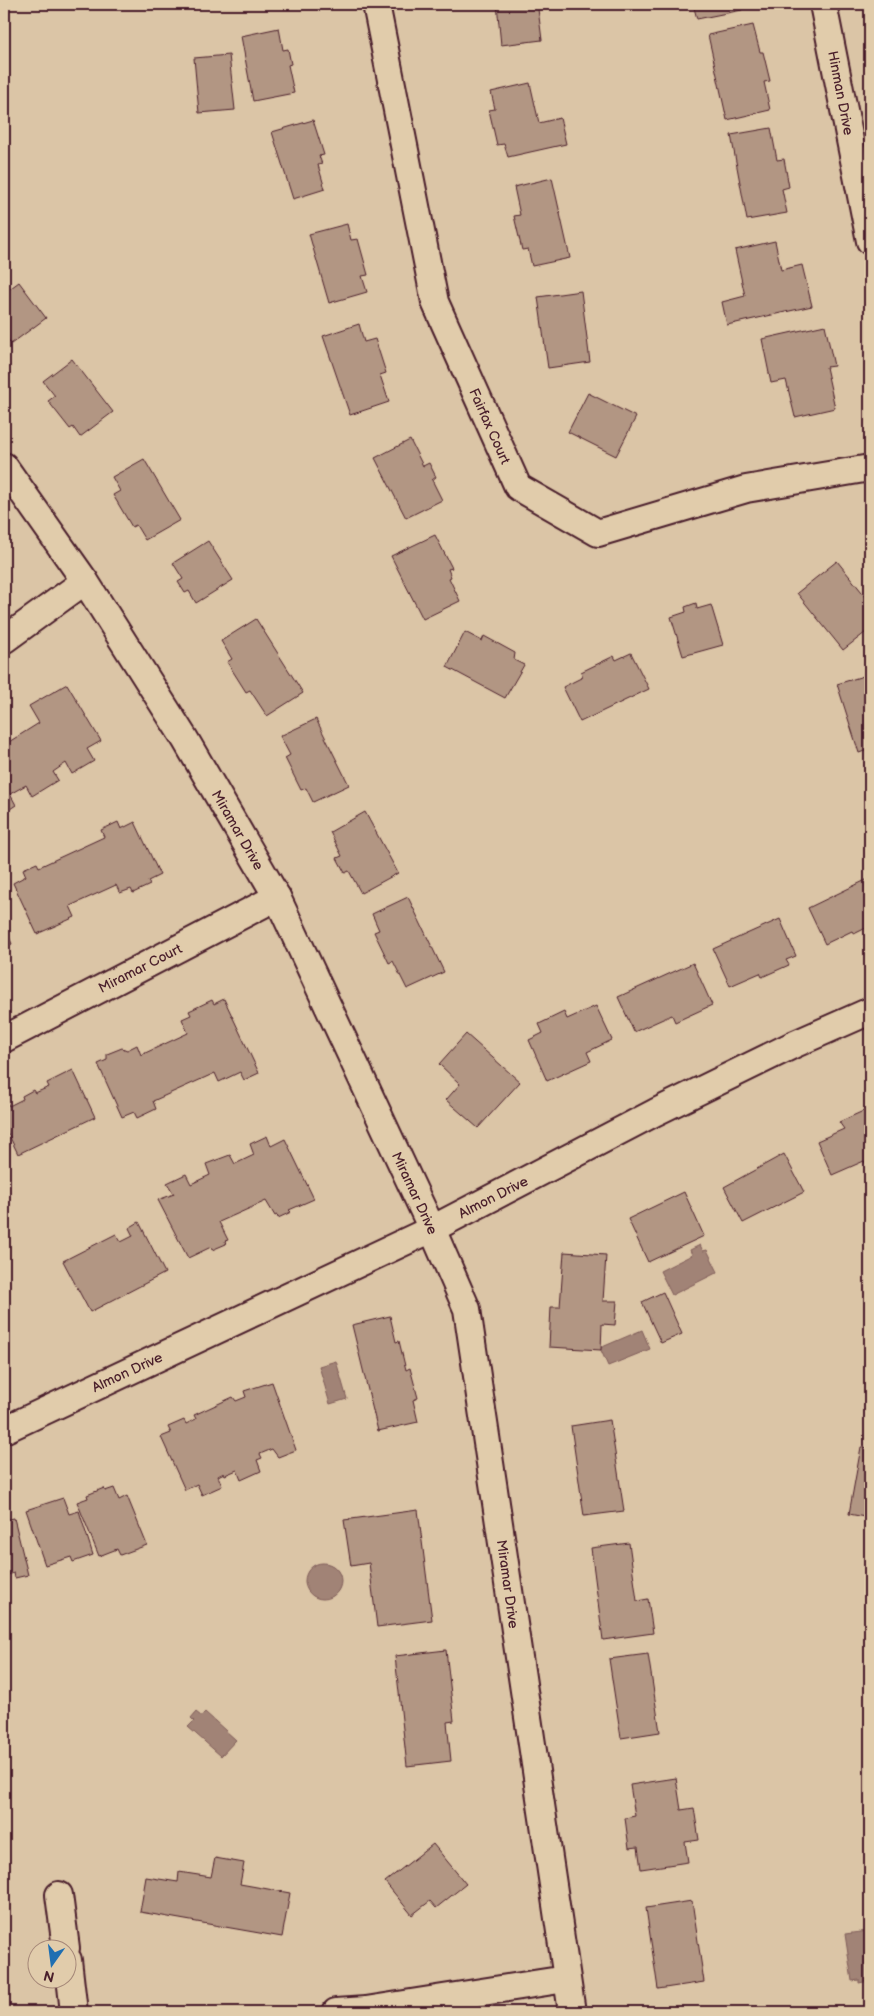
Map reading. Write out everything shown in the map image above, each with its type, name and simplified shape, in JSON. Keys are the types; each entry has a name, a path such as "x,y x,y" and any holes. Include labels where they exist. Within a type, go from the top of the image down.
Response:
{"street":[{"name":"Fairfax Court","path":"376,4 435,302 518,487 598,533 746,489 870,468"},
{"name":"Hinman Drive","path":"823,4 870,241"},
{"name":"Miramar Drive","path":"4,466 85,581 185,738 277,897 432,1229 467,1309 572,2012"},
{"path":"4,640 85,581"},
{"name":"Miramar Court","path":"4,1038 277,897"},
{"name":"Almon Drive","path":"4,1430 432,1229 656,1112 795,1044 870,1011"},
{"path":"59,1895 65,1938"},
{"path":"336,2012 366,2010 566,1979"},
{"path":"71,1988 74,2012"}],"shaded area":[{"path":"700,1245 703,1251 707,1250 718,1272 672,1295 660,1271 692,1255 690,1250"},
{"path":"642,1330 650,1349 608,1366 600,1348"},
{"path":"336,1361 347,1399 330,1404 319,1366"},
{"path":"323,1563 330,1564 336,1568 340,1574 340,1588 336,1594 330,1598 323,1599 316,1598 310,1594 306,1588 305,1581 306,1574 310,1568 316,1564"},
{"path":"196,1712 201,1716 205,1712 236,1740 221,1756 188,1727 194,1721 191,1718"},
{"path":"868,1931 870,1979 869,1981 859,1983 859,1980 852,1981 845,1934"}],"building":[{"path":"497,4 546,4 547,8 538,9 542,40 501,45"},
{"path":"693,4 740,4 742,10 697,19"},
{"path":"753,25 760,52 763,52 770,81 764,82 770,110 727,120 708,35"},
{"path":"279,28 283,50 288,49 291,64 288,65 294,93 253,101 241,36"},
{"path":"229,55 235,110 199,113 194,58"},
{"path":"530,83 539,123 560,118 566,144 508,157 504,144 497,145 489,110 495,109 491,92"},
{"path":"313,120 324,155 319,156 322,164 318,165 325,189 293,199 272,132"},
{"path":"771,128 777,160 784,159 789,187 782,189 787,213 747,220 731,135"},
{"path":"552,178 570,258 532,266 528,249 522,250 514,216 520,215 514,187"},
{"path":"347,224 351,240 358,239 368,275 362,276 367,292 329,303 309,234"},
{"path":"775,241 781,270 802,265 812,306 727,325 722,302 745,296 735,250"},
{"path":"19,282 46,318 11,344 6,336 4,338 4,293"},
{"path":"581,291 590,362 548,368 538,297"},
{"path":"359,324 364,342 375,339 386,373 380,375 389,402 350,415 323,336"},
{"path":"825,325 834,366 826,367 835,408 795,417 786,380 771,383 762,339"},
{"path":"72,359 113,412 80,437 73,427 70,429 48,401 55,396 43,381"},
{"path":"588,393 636,417 616,456 568,432"},
{"path":"410,440 423,466 429,463 436,477 432,480 442,500 406,518 375,458"},
{"path":"144,459 180,520 145,540 136,525 132,527 113,495 120,491 112,477"},
{"path":"435,535 452,568 448,569 451,577 449,578 460,601 423,619 391,556"},
{"path":"208,541 233,580 196,603 189,591 185,593 178,582 183,579 173,563"},
{"path":"837,561 870,602 870,629 843,650 797,593"},
{"path":"696,603 697,609 711,605 723,645 683,656 671,617 686,612 685,607"},
{"path":"256,619 303,693 267,716 250,690 246,692 227,662 232,659 221,641"},
{"path":"465,632 482,641 484,636 515,653 514,660 524,665 505,698 447,667"},
{"path":"631,653 649,689 580,722 563,687 583,677 581,672 614,656 616,660"},
{"path":"870,674 870,749 859,753 837,684"},
{"path":"67,684 101,741 87,749 94,761 72,774 66,763 53,772 58,780 32,796 26,785 10,794 16,805 4,813 4,745 39,723 29,706"},
{"path":"316,719 349,785 313,802 306,788 301,790 285,758 290,755 280,736"},
{"path":"365,812 398,873 361,893 349,871 345,873 337,858 342,856 330,832"},
{"path":"118,822 121,829 135,822 160,875 148,881 150,885 133,893 131,889 120,893 116,885 70,906 75,917 37,934 13,883 26,876 23,869 37,863 39,867 104,837 101,830"},
{"path":"870,878 870,926 854,934 852,931 825,944 808,908"},
{"path":"408,897 444,972 407,989 393,961 389,963 374,932 379,930 372,914"},
{"path":"780,919 796,956 786,960 789,965 762,977 760,973 730,986 713,949"},
{"path":"4,925 12,944 4,947"},
{"path":"693,963 712,1005 675,1022 672,1015 634,1032 618,997"},
{"path":"224,999 259,1073 244,1080 240,1072 219,1082 215,1073 153,1101 156,1109 137,1118 134,1112 122,1117 98,1064 107,1060 107,1054 122,1048 127,1050 137,1045 141,1055 188,1033 182,1019 191,1015 189,1011 212,1000 214,1004"},
{"path":"596,1006 612,1040 587,1052 591,1061 547,1081 529,1040 543,1033 539,1024 564,1012 567,1019"},
{"path":"466,1034 520,1082 478,1128 446,1100 460,1084 439,1064"},
{"path":"73,1070 95,1117 18,1154 4,1125 4,1104 7,1102 9,1106 23,1099 22,1096 33,1090 35,1093 49,1087 47,1083"},
{"path":"870,1108 870,1173 864,1161 832,1175 817,1141 844,1129 839,1122"},
{"path":"267,1136 271,1146 285,1139 314,1199 289,1210 291,1212 278,1218 266,1201 219,1222 228,1240 225,1241 226,1244 212,1250 211,1247 188,1258 158,1200 174,1194 167,1183 186,1174 191,1184 210,1175 206,1164 230,1155 235,1164 254,1155 250,1144"},
{"path":"784,1154 804,1192 743,1223 724,1187"},
{"path":"684,1192 704,1236 648,1262 628,1219"},
{"path":"139,1222 165,1273 90,1312 63,1261 116,1234 121,1242 133,1236 129,1228"},
{"path":"564,1252 606,1255 603,1301 617,1301 615,1325 602,1324 601,1350 549,1347 551,1307 560,1307"},
{"path":"663,1292 682,1334 661,1343 642,1302"},
{"path":"390,1316 396,1342 399,1341 406,1370 410,1368 418,1398 413,1400 418,1422 378,1431 352,1325"},
{"path":"272,1382 296,1450 278,1457 272,1449 260,1454 262,1458 257,1460 261,1471 241,1480 237,1470 225,1475 224,1473 218,1476 222,1486 202,1495 197,1484 185,1490 161,1437 171,1433 168,1427 184,1420 186,1424 196,1419 194,1415 233,1397 236,1401 246,1397 244,1391"},
{"path":"610,1420 624,1511 584,1516 571,1426"},
{"path":"861,1447 870,1448 870,1518 849,1514"},
{"path":"104,1488 105,1491 114,1488 119,1500 127,1496 147,1545 120,1555 117,1549 99,1556 77,1502 88,1498 87,1495"},
{"path":"63,1498 69,1514 79,1511 93,1555 73,1562 71,1557 45,1565 26,1510"},
{"path":"418,1510 432,1620 377,1627 369,1563 351,1566 344,1520"},
{"path":"14,1518 28,1575 15,1578 14,1573 4,1576 4,1520"},
{"path":"629,1543 637,1601 648,1599 653,1633 603,1640 591,1548"},
{"path":"446,1650 454,1721 447,1722 451,1761 407,1766 395,1656"},
{"path":"648,1654 660,1732 621,1738 609,1659"},
{"path":"676,1778 681,1810 694,1808 699,1840 685,1842 688,1862 641,1869 638,1847 629,1848 625,1818 635,1816 630,1785"},
{"path":"433,1844 466,1884 436,1908 430,1901 412,1915 385,1882"},
{"path":"215,1858 244,1863 240,1884 290,1893 282,1937 140,1912 146,1877 178,1882 179,1872 211,1877"},
{"path":"692,1901 704,1982 658,1989 646,1908"}]}
